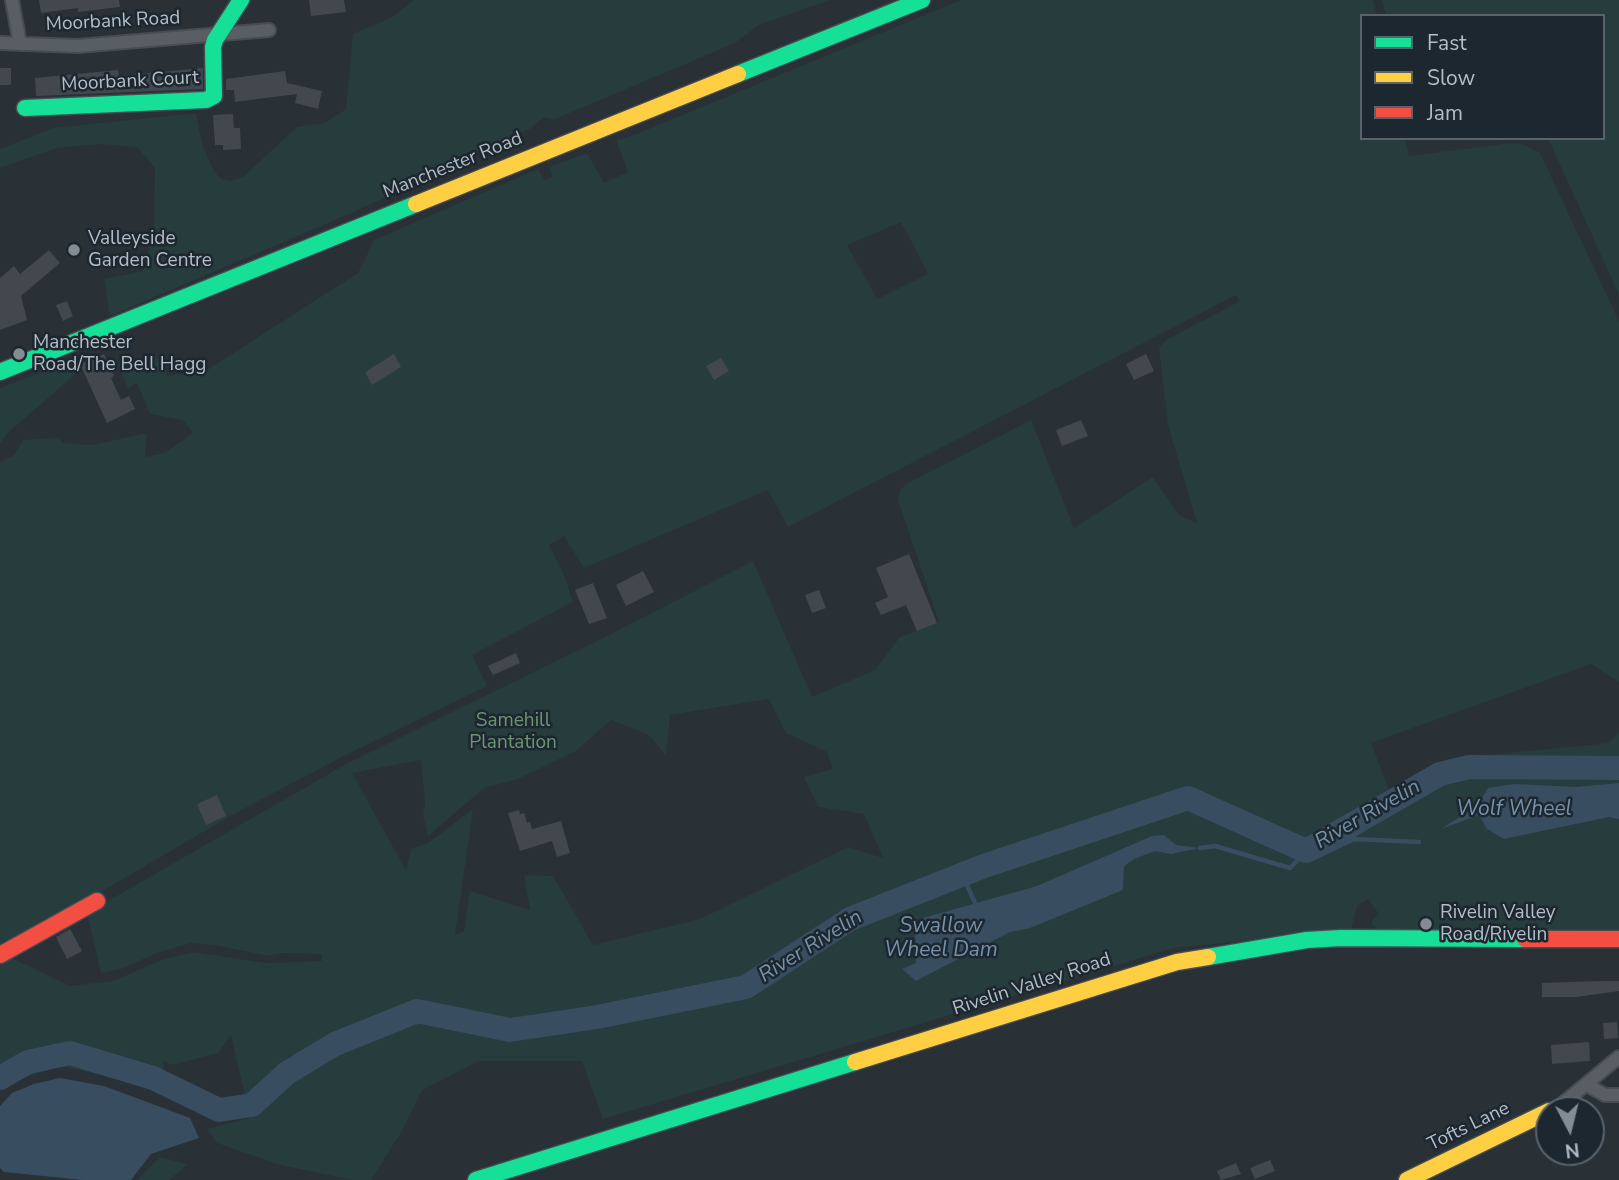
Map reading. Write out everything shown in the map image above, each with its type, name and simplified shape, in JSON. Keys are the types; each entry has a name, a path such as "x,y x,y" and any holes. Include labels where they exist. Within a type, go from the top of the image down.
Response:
{"main road":[{"path":"219,34 241,0"},
{"name":"Manchester Road","path":"0,372 922,0"},
{"name":"Moorbank Court","path":"26,108 206,100 214,96 213,47 219,34"},
{"path":"0,955 97,901"},
{"name":"Rivelin Valley Road","path":"476,1180 1177,962 1307,940 1341,938 1619,939"},
{"name":"Tofts Lane","path":"1407,1180 1535,1118"}],"street":[{"path":"12,0 20,44"},
{"name":"Moorbank Road","path":"0,43 89,46 269,30"},
{"name":"Tofts Lane","path":"1571,1096 1619,1057"},
{"path":"1587,1085 1605,1094 1619,1095"}],"green space":[{"path":"414,0 830,0 759,25 735,43 553,120 544,117 530,129 480,150 470,158 354,212 110,316 104,279 143,271 154,229 155,168 137,147 100,144 57,148 0,168 0,149 53,128 196,113 202,144 214,171 221,179 232,181 244,176 297,127 325,123 346,109 353,34 392,17"},
{"name":"Samehill Plantation","path":"961,0 1373,0 1376,14 1360,14 1360,140 1405,140 1409,156 1510,143 1522,144 1540,153 1619,321 1619,682 1591,664 1371,743 1391,795 1457,758 1609,743 1619,732 1619,929 1381,931 1372,925 1372,921 1379,914 1368,899 1357,906 1351,930 1174,948 603,1119 582,1061 479,1061 422,1090 400,1134 371,1180 353,1180 280,1165 217,1143 207,1129 250,1118 231,1035 218,1053 173,1065 163,1061 168,1092 62,1066 4,1084 0,1089 0,961 8,956 70,986 113,981 164,959 193,952 267,963 322,961 322,954 283,953 268,956 191,943 157,953 123,968 101,973 87,913 346,764 753,561 812,697 875,670 900,637 939,622 900,506 900,491 906,484 1031,420 1074,528 1153,477 1179,515 1197,523 1168,425 1159,347 1168,339 1240,301 1236,295 788,527 768,490 584,568 564,536 549,545 565,577 573,602 472,655 487,686 232,815 0,948 0,462 14,455 23,440 58,438 63,443 92,445 147,433 145,457 164,453 193,433 183,420 150,414 137,383 128,388 117,364 125,356 163,359 167,376 207,370 358,273 374,240 538,169 544,180 553,177 549,167 587,153 604,183 628,172 616,140 629,137","holes":["901,222 928,274 877,299 847,245","769,699 786,733 827,752 833,769 804,777 818,807 864,814 883,858 848,847 700,919 593,945 553,876 524,875 530,910 470,891 464,931 455,935 473,809 428,843 411,849 406,870 352,773 421,760 425,803 423,816 428,836 484,788 518,779 576,751 611,720 649,735 666,756 670,715"]},
{"path":"1382,0 1619,0 1619,295 1549,140 1605,140 1605,14 1386,14"},
{"path":"73,360 78,372 11,430 0,443 0,388"},
{"path":"159,1157 188,1164 169,1180 137,1180"}],"water":[{"name":"Wolf Wheel","path":"1619,783 1619,819 1609,817 1504,839 1487,829 1479,815 1441,829 1477,806 1488,788 1514,784 1576,787"},
{"name":"Swallow Wheel Dam","path":"1164,835 1176,845 1200,848 1171,854 1155,851 1134,859 1124,866 1123,890 1030,928 1010,932 916,981 902,969 916,963 915,935 923,918 1037,886 1152,836"},
{"path":"60,1078 104,1086 190,1118 199,1138 151,1154 131,1180 83,1180 4,1172 0,1168 0,1106 12,1093"}],"building":[{"path":"39,0 119,0 120,7 78,12 78,8 41,13"},
{"path":"309,0 344,0 346,12 311,16"},
{"path":"0,68 11,68 11,85 0,85"},
{"path":"203,68 203,89 36,96 35,78 118,70 119,76"},
{"path":"285,71 287,83 322,91 318,109 295,103 297,94 235,102 234,90 226,90 226,79"},
{"path":"233,114 234,128 240,128 241,149 223,150 223,145 215,145 213,115"},
{"path":"49,250 60,263 21,296 27,320 0,330 0,278 14,266 20,274"},
{"path":"67,301 73,316 63,321 56,305"},
{"path":"104,354 121,400 129,396 135,409 107,423 80,364"},
{"path":"394,354 401,367 372,385 365,372"},
{"path":"1146,354 1154,371 1134,380 1126,364"},
{"path":"721,358 729,371 714,380 706,366"},
{"path":"1081,420 1088,436 1062,446 1056,430"},
{"path":"909,554 937,623 917,631 906,605 881,615 875,603 888,597 876,568"},
{"path":"643,571 654,592 626,606 616,585"},
{"path":"593,583 607,618 589,624 575,590"},
{"path":"819,590 826,608 812,613 805,595"},
{"path":"516,653 520,663 493,675 488,666"},
{"path":"217,795 226,816 206,825 197,804"},
{"path":"519,810 520,814 524,813 532,829 561,821 570,853 557,857 552,841 520,851 508,813"},
{"path":"70,929 82,951 67,959 56,937"},
{"path":"1619,981 1619,991 1576,997 1542,997 1542,983"},
{"path":"1617,1022 1618,1038 1604,1039 1603,1023"},
{"path":"1589,1042 1590,1061 1552,1064 1551,1045"},
{"path":"1270,1160 1275,1171 1255,1179 1250,1168"},
{"path":"1236,1163 1241,1174 1221,1180 1217,1171"}],"waterway":[{"name":"River Rivelin","path":"0,1078 28,1062 70,1053 153,1078 219,1110 252,1105 287,1073 335,1044 417,1011 510,1030 597,1017 746,987 850,919 984,866 1188,798 1306,851 1440,774 1469,767 1619,768"},
{"name":"River Rivelin","path":"1200,848 1215,846 1290,868 1306,851 1312,859 1354,839 1419,842"},
{"path":"962,874 975,903"}],"traffic: fast":[{"path":"25,108 206,100 214,96 215,40 241,0"},
{"path":"738,74 922,0"},
{"path":"0,372 416,204"},
{"path":"1208,957 1307,940 1341,938 1525,939"},
{"path":"476,1180 855,1062"}],"traffic: slow":[{"path":"416,204 738,74"},
{"path":"855,1062 1177,962 1208,957"},
{"path":"1407,1180 1535,1118"}],"traffic: jam":[{"path":"0,955 97,901"},
{"path":"1525,939 1619,939"}],"place":[{"name":"Valleyside Garden Centre","path":"74,250"},
{"name":"Manchester Road/The Bell Hagg","path":"19,354"},
{"name":"Rivelin Valley Road/Rivelin","path":"1426,924"}]}
